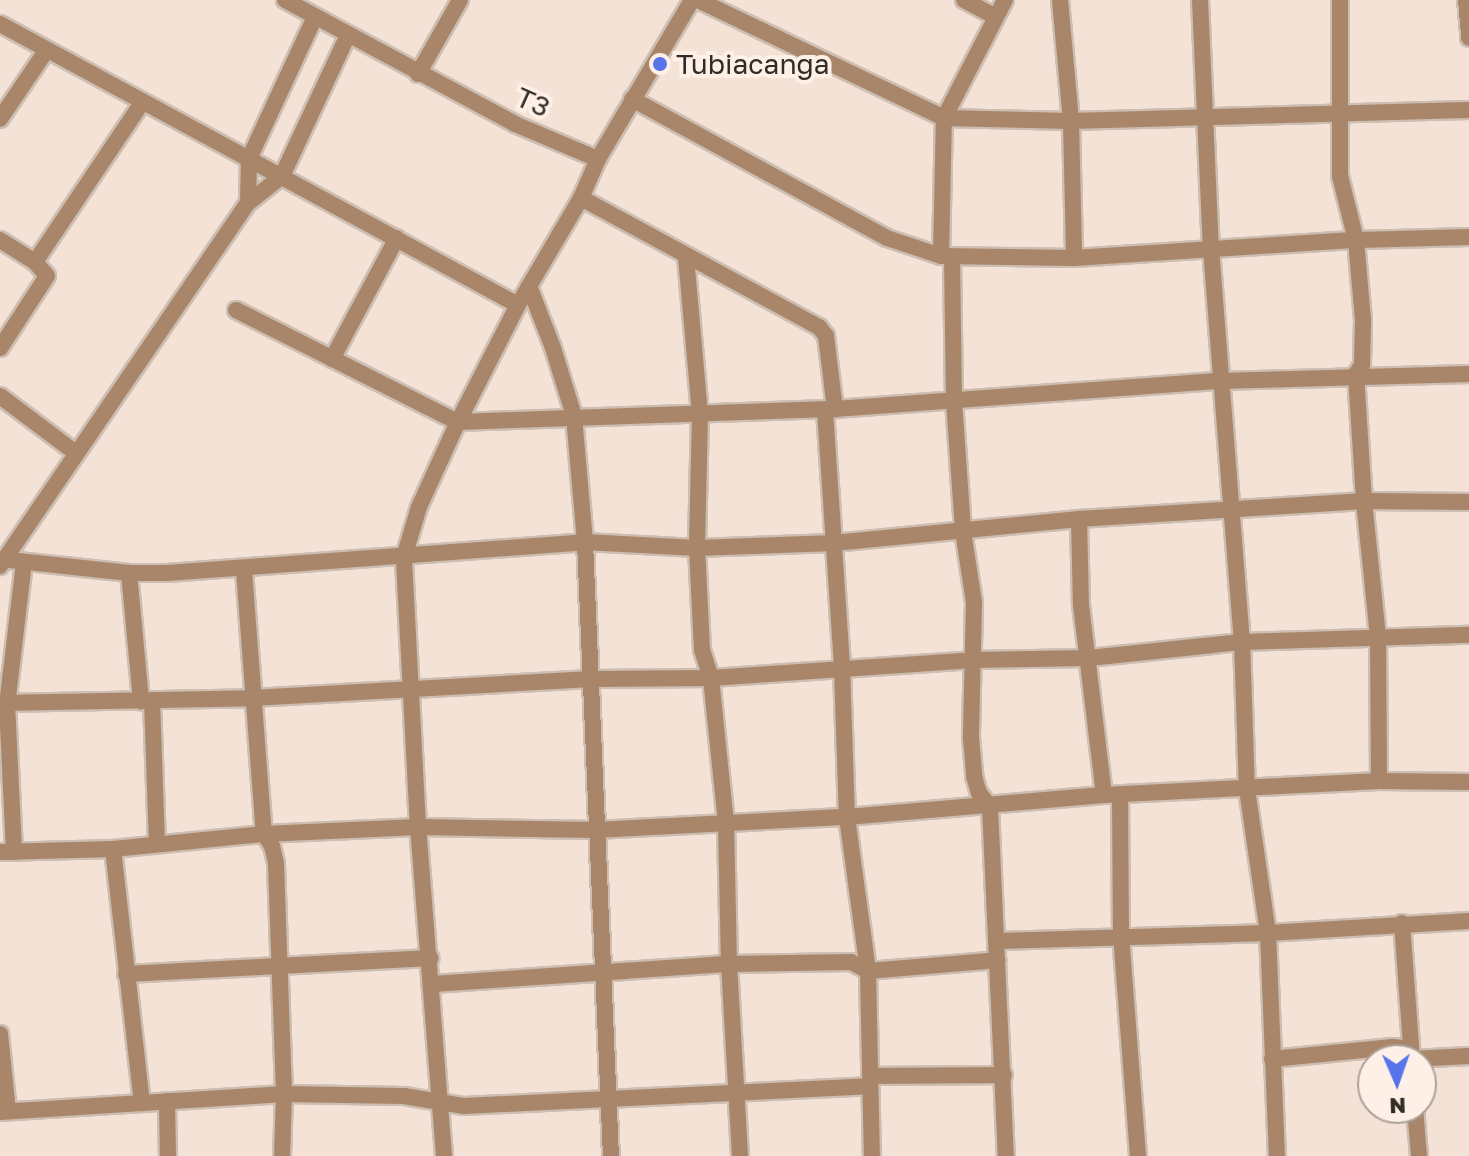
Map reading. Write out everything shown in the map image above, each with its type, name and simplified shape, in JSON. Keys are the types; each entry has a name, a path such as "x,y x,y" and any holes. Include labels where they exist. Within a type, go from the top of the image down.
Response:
{"street":[{"name":"T3","path":"285,0 515,124 598,159"},
{"path":"418,74 460,0"},
{"path":"444,1156 431,958 418,827 404,557 419,507 518,305 581,198 598,159 632,99 692,0"},
{"path":"698,0 944,118 1071,121 1340,111 1469,110"},
{"path":"964,0 996,17"},
{"path":"1005,0 944,118 946,257 954,401 963,531 974,602 974,776 979,793 990,807 1006,1156"},
{"path":"1062,0 1071,121 1074,258"},
{"path":"1200,0 1202,118 1242,642 1247,789 1268,933 1277,1156"},
{"path":"1340,0 1340,176 1356,240 1364,349 1362,365 1356,374 1364,501 1378,636 1379,781"},
{"path":"1466,0 1469,38"},
{"path":"248,203 249,159 315,17"},
{"path":"0,24 141,104 282,176 518,305"},
{"path":"1,562 248,203 282,176 348,35"},
{"path":"0,119 46,51"},
{"path":"632,99 887,238 946,257 1074,258 1356,240 1469,237 1469,244"},
{"path":"35,262 141,104"},
{"path":"581,198 819,327 826,336 847,817 868,971 872,1156"},
{"path":"332,359 397,238"},
{"path":"0,240 44,270 46,283 0,348"},
{"path":"686,257 700,414 697,548 702,650 711,678 726,822 729,964 740,1156"},
{"path":"529,286 574,416 585,542 606,1099 611,1156"},
{"path":"236,310 458,422 830,410 1220,381 1356,374 1469,374"},
{"path":"0,396 76,453"},
{"path":"1,562 129,573 244,570 585,542 697,548 834,543 1079,519 1364,501 1469,502"},
{"path":"1079,519 1081,605 1112,795 1138,1156"},
{"path":"24,563 4,704 7,852 113,849 264,834 418,827 596,830 847,817 1112,795 1379,781 1469,782"},
{"path":"244,570 264,834 272,846 276,864 284,1094 282,1156"},
{"path":"129,573 146,701 157,844"},
{"path":"4,704 252,698 591,679 711,678 973,660 1089,658 1242,642 1469,635"},
{"path":"113,849 142,1103"},
{"path":"998,941 1268,933 1469,921"},
{"path":"1402,923 1411,1044"},
{"path":"126,974 431,958"},
{"path":"433,984 729,964 851,962 868,971 998,960"},
{"path":"0,1034 4,1112 284,1094 441,1100 464,1106 1004,1075"},
{"path":"1272,1059 1357,1050"},
{"path":"1437,1058 1469,1056"},
{"path":"167,1101 168,1156"},
{"path":"1416,1124 1419,1156"}],"place":[{"name":"Tubiacanga","path":"660,64"}]}
